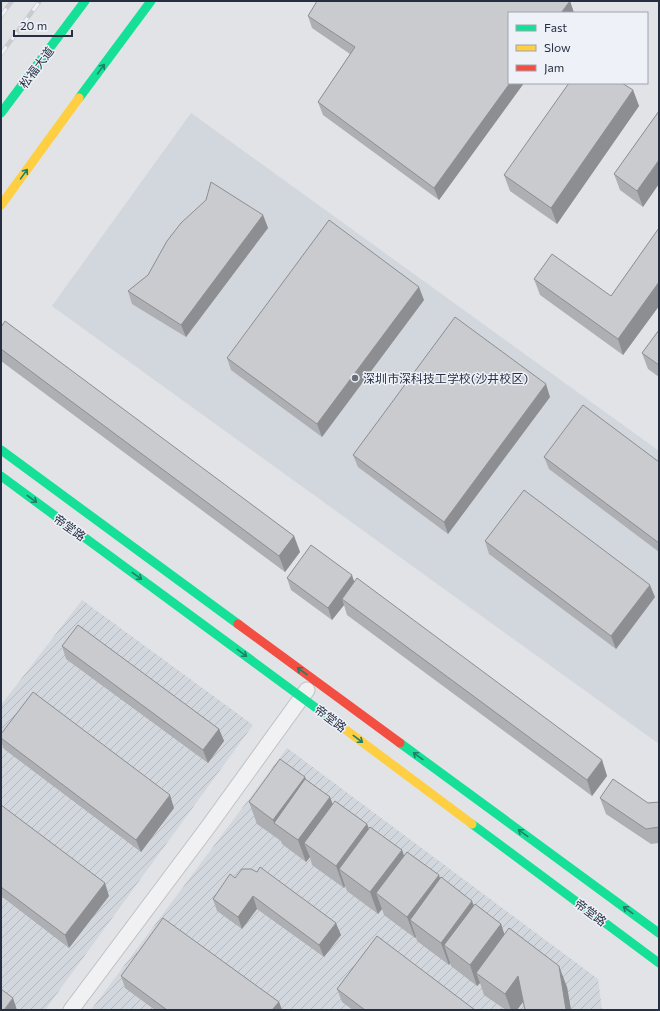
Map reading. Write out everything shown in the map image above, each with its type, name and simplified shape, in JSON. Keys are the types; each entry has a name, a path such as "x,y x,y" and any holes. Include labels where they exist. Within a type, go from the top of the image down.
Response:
{"main road":[{"name":"松福大道","path":"1,113 85,1"},
{"path":"1,205 151,1"},
{"name":"帝堂路","path":"1,450 659,933"},
{"name":"帝堂路","path":"1,476 302,697 659,963"}],"street":[{"path":"71,1010 208,827 315,680"}],"shaded area":[{"name":"深圳市深科技工学校(沙井校区)","path":"191,113 659,451 659,744 52,306"},
{"path":"82,600 253,725 45,1010 1,1010 1,705"},
{"path":"287,748 598,979 602,1010 91,1010"}],"building":[{"path":"317,1 570,1 562,12 508,12 508,84 509,84 434,188 318,102 355,47 308,16"},
{"path":"568,84 624,84 633,90 551,208 504,175"},
{"path":"659,111 659,160 637,191 614,174"},
{"path":"211,182 263,215 181,325 128,291 148,275 167,241 181,223 206,200"},
{"path":"329,220 419,287 317,424 227,358"},
{"path":"659,228 659,282 618,339 534,279 552,254 611,296"},
{"path":"455,317 546,384 444,522 353,455"},
{"path":"5,321 294,536 279,556 1,349 1,327"},
{"path":"659,330 659,365 642,353"},
{"path":"583,405 659,462 659,543 544,457"},
{"path":"524,490 650,585 611,636 485,541"},
{"path":"311,545 352,575 328,608 287,578"},
{"path":"357,578 602,760 587,780 342,599"},
{"path":"78,625 219,729 203,750 62,646"},
{"path":"33,692 170,795 136,840 1,738 1,734"},
{"path":"280,759 305,777 273,820 249,802"},
{"path":"305,779 330,797 298,840 274,823"},
{"path":"613,779 648,803 659,802 659,827 646,829 600,798"},
{"path":"335,801 367,824 336,866 304,843"},
{"path":"1,805 105,883 65,935 1,887"},
{"path":"370,827 402,850 370,892 339,869"},
{"path":"407,852 439,875 407,917 376,893"},
{"path":"260,867 336,923 319,945 253,896 238,917 213,899 230,874 235,878 242,869 251,869 257,872"},
{"path":"441,877 472,901 441,943 410,920"},
{"path":"475,904 501,924 470,965 444,945"},
{"path":"163,918 279,1002 272,1010 167,1010 121,976"},
{"path":"509,928 559,966 566,1010 525,1010 518,976 505,994 476,973"},
{"path":"377,936 475,1010 365,1010 337,989"},
{"path":"1,989 13,998 4,1010 1,1010"}],"railway":[{"path":"1,16 12,1"},
{"path":"1,54 40,1"}],"traffic: fast":[{"path":"1,113 85,1"},
{"path":"79,98 151,1"},
{"path":"1,450 238,624"},
{"path":"1,476 342,727"},
{"path":"400,743 659,933"},
{"path":"472,824 659,963"}],"traffic: slow":[{"path":"1,205 79,98"},
{"path":"342,727 472,824"}],"traffic: jam":[{"path":"238,624 400,743"}],"place":[{"name":"深圳市深科技工学校(沙井校区)","path":"355,378"}]}
